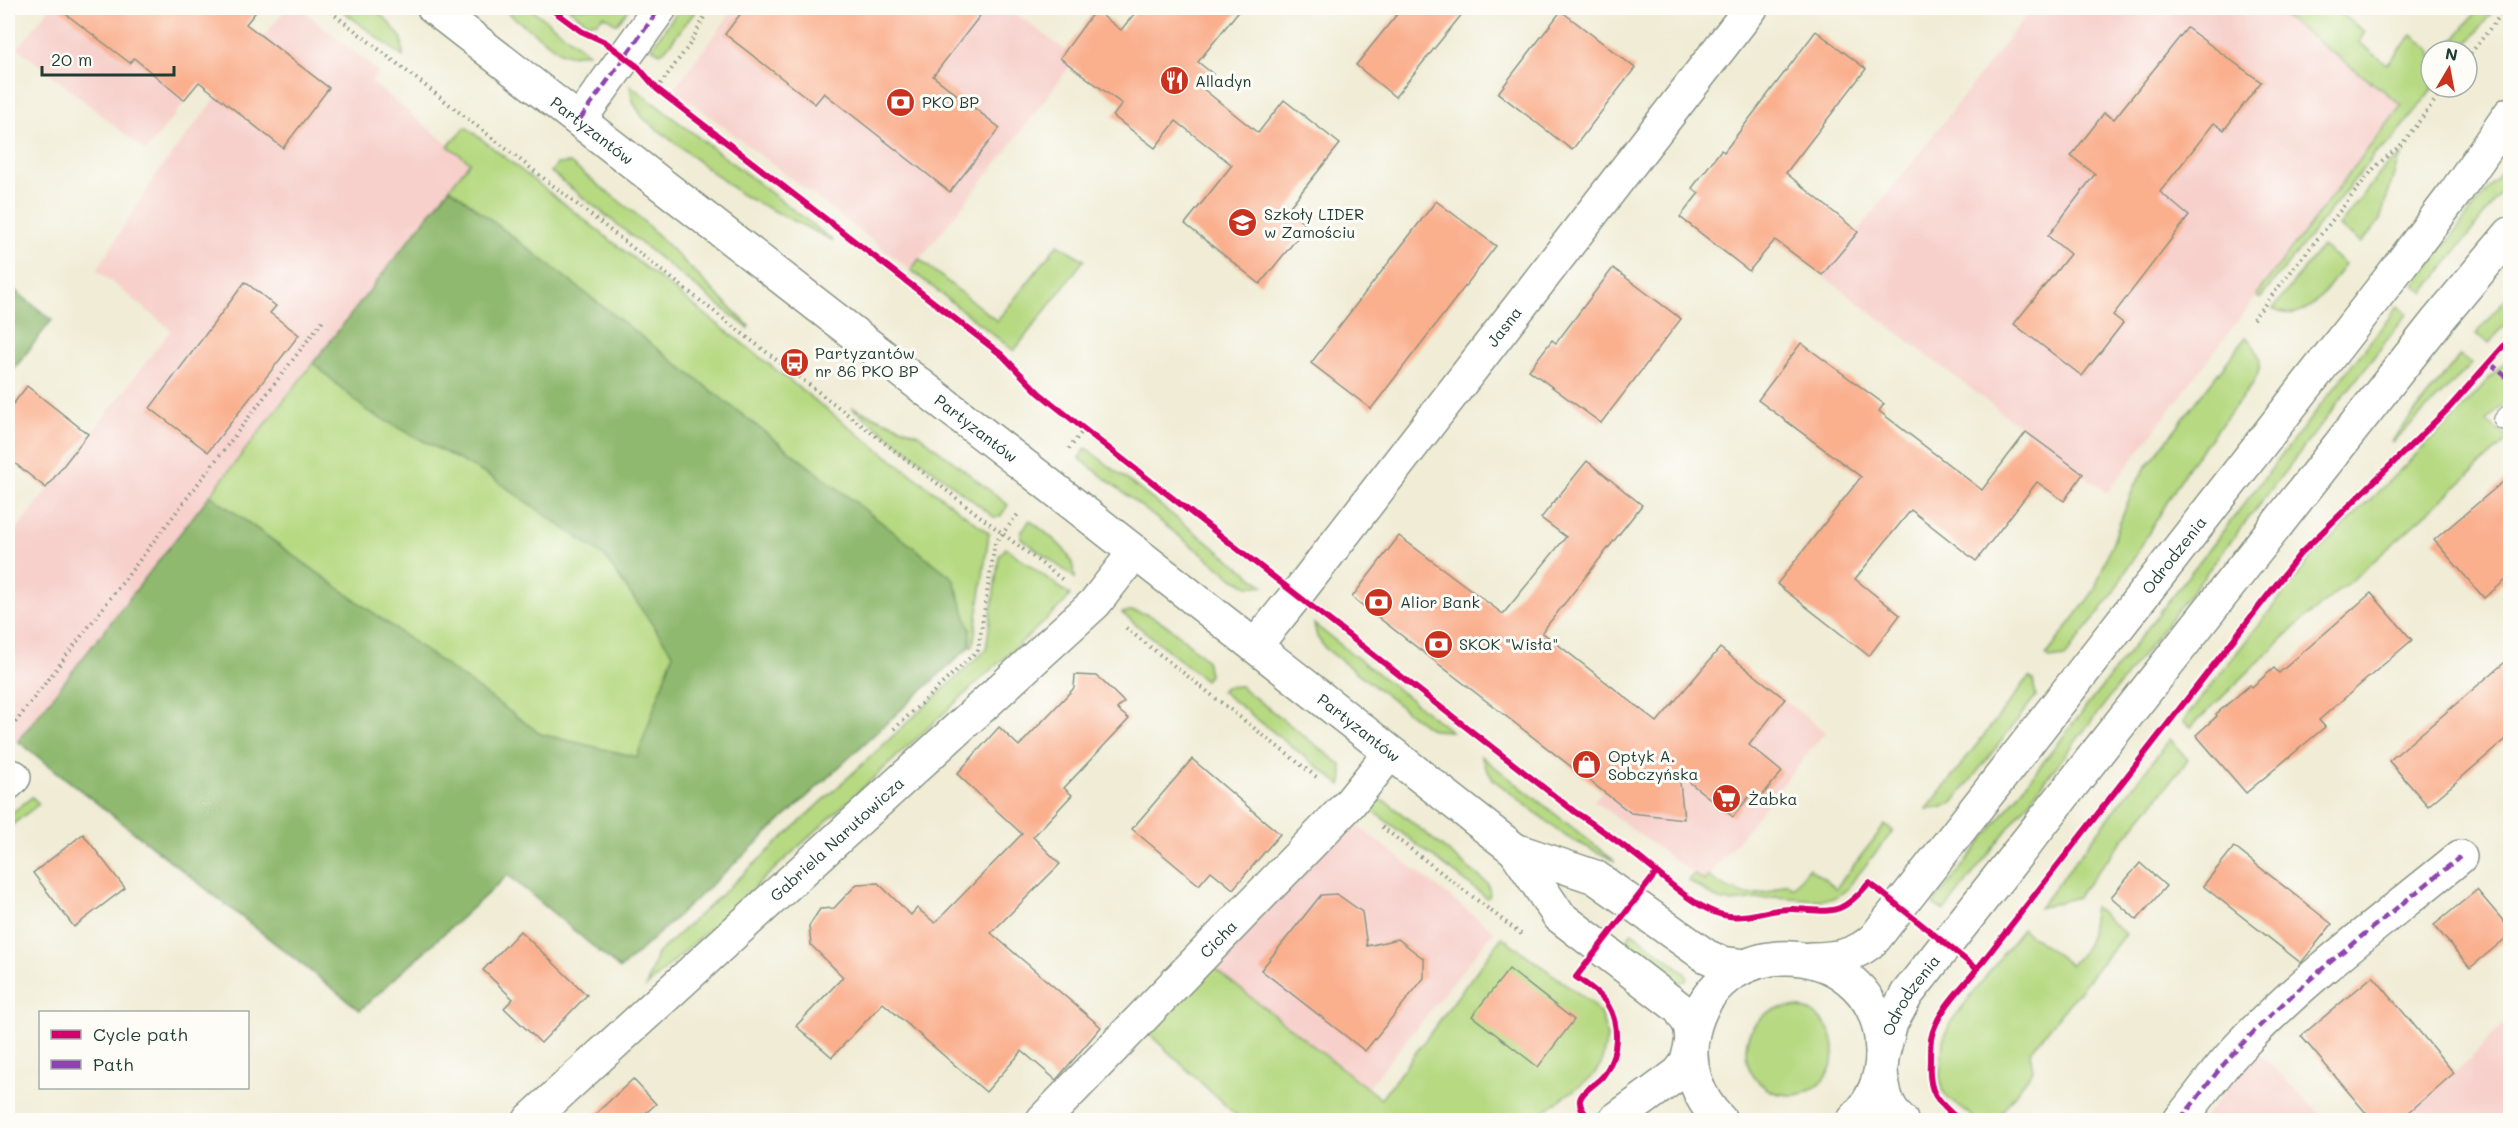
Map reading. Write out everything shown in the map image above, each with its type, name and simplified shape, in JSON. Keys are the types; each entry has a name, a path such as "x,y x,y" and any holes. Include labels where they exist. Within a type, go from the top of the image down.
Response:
{"street":[{"name":"Partyzantów","path":"434,8 580,119 1515,850 1559,916 1679,1008 1690,1025 1692,1042"},
{"path":"580,119 660,8"},
{"name":"Jasna","path":"1255,646 1751,8"},
{"name":"Odrodzenia","path":"1811,959 1831,959 1848,955 1875,939 2388,281 2511,114"},
{"name":"Odrodzenia","path":"1854,1120 1870,1099 1891,1023 1907,994 2424,338 2511,234"},
{"name":"Gabriela Narutowicza","path":"530,1120 1095,603 1135,552"},
{"name":"Cicha","path":"1043,1120 1350,804 1390,753"},
{"name":"Partyzantów","path":"1515,850 1595,877 1706,956 1722,963 1746,966"},
{"path":"2181,1120 2230,1056 2261,1024 2334,960 2460,857"},
{"path":"1615,1120 1679,1073 1687,1062 1698,1016 1710,995 1726,978 1746,966 1777,957 1811,959 1838,971 1859,989 1877,1021 1882,1042 1883,1089 1889,1106 1901,1120"},
{"path":"1692,1042 1693,1068 1699,1089 1706,1103 1720,1120"}],"path":[{"path":"326,8 1529,941"},
{"path":"657,89 690,44 710,8"},
{"path":"2479,43 2506,8"},
{"path":"2253,320 2375,167 2402,144 2436,99"},
{"path":"8,732 324,319"},
{"path":"1069,449 1084,429"},
{"path":"892,730 978,650 995,543 1019,512"}],"shaded area":[{"path":"50,8 260,8 146,151 18,48"},
{"path":"286,8 300,8 379,72 371,82 470,162 18,741 8,732 8,541 171,330 97,270 156,175"},
{"path":"735,8 1008,8 1076,58 1015,140 911,270 674,89"},
{"path":"2032,8 2310,8 2414,89 2107,493 1822,275"},
{"path":"1719,649 1825,732 1704,882 1594,801"},
{"path":"1349,819 1494,931 1367,1089 1211,966"},
{"path":"2510,1017 2510,1120 2400,1120 2471,1058"},
{"path":"2256,1050 2326,1120 2202,1120"}],"green space":[{"path":"339,8 370,8 386,19 402,39 403,57"},
{"path":"501,8 530,8 588,53 569,55 560,52"},
{"path":"568,8 630,8 617,24 604,16 597,22 588,23"},
{"path":"680,8 698,8 665,50 660,53 651,48"},
{"path":"2273,8 2334,8 2365,32 2359,42 2387,64 2412,35 2419,41 2419,99 2425,99 2392,141 2374,155 2260,299 2256,295 2402,105"},
{"path":"2479,8 2495,8 2471,39 2454,39"},
{"path":"630,85 834,241 742,195 643,118 633,102"},
{"path":"466,127 840,420 989,533 973,646 970,646 620,969 508,875 360,1010 18,741 470,162 448,146"},
{"path":"2403,155 2398,161 2380,220 2361,243 2339,226 2385,167"},
{"path":"2510,161 2510,181 2424,293 2414,285"},
{"path":"570,163 637,215 749,326 748,328 551,172 557,164"},
{"path":"450,188 953,578 970,629 970,646 620,969 508,875 360,1010 18,741 210,495 541,734 637,757 673,654 604,556 491,477 367,411 313,363"},
{"path":"1058,244 1084,260 1014,351 911,270 919,259 997,321"},
{"path":"2322,246 2345,264 2324,293 2306,309 2296,313 2285,313 2273,309"},
{"path":"8,285 52,320 8,377"},
{"path":"2510,293 2510,319 2489,343 2476,334"},
{"path":"2398,306 2407,314 1944,911 1933,904"},
{"path":"2246,337 2255,348 2259,358 2259,369 2254,382 2188,467 2110,598 2065,657 2049,659 2046,656 2094,591 2134,486"},
{"path":"2460,355 2472,364 2393,442 2392,441"},
{"path":"2510,356 2510,397 2486,421 2509,439 2366,568 2297,625 2191,727 2183,721 2312,557 2453,418"},
{"path":"851,407 918,434 1008,505 1000,517 994,517"},
{"path":"1086,448 1264,586 1248,586 1233,578 1079,458"},
{"path":"1030,520 1053,538 1066,552 1074,568 1075,578 1021,538 1021,532"},
{"path":"1006,548 1070,595 1065,602 646,987 657,954 986,650 999,556"},
{"path":"1141,612 1161,622 1206,659 1209,675 1205,680 1122,613"},
{"path":"1314,624 1451,731 1433,730 1426,726 1325,648 1317,637"},
{"path":"2029,677 2033,680 2036,696 1953,803 1940,808 1927,809"},
{"path":"1240,686 1341,765 1343,778 1341,785 1221,691 1225,687"},
{"path":"2170,739 2188,760 2077,897 2039,908"},
{"path":"1481,756 1615,861 1567,837 1494,780"},
{"path":"32,797 39,804 8,828 8,816"},
{"path":"1375,800 1387,802 1488,884 1490,895 1487,898 1364,804"},
{"path":"1885,825 1893,831 1846,890 1835,898 1819,900 1777,897 1730,902 1719,900 1688,880 1694,874 1704,881 1708,876 1737,892 1756,894 1766,893 1787,883 1793,888 1809,868 1836,888"},
{"path":"2094,907 2125,934 2030,1052 2033,1070 1996,1120 1977,1120 1949,1099 1942,1090 1940,1077 1943,1041 1950,1023 2022,929 2071,965 2088,945"},
{"path":"1632,932 1684,972 1687,977 1686,981 1678,983 1625,941"},
{"path":"1502,937 1590,1002 1601,1015 1607,1037 1601,1065 1591,1078 1531,1120 1241,1120 1146,1031 1211,966 1381,1099"},
{"path":"1790,1007 1807,1010 1821,1020 1831,1034 1834,1051 1831,1068 1821,1082 1807,1092 1790,1095 1773,1092 1759,1082 1749,1068 1746,1051 1749,1034 1759,1020 1773,1010"}],"building":[{"path":"58,8 259,8 246,24 329,88 283,148 199,82 184,100 134,58 130,63"},
{"name":"PKO BP","path":"745,8 986,8 933,76 1000,128 950,192 824,93 815,104 725,34"},
{"path":"1139,8 1241,8 1198,62 1213,74 1202,88 1258,133 1284,100 1340,144 1287,210 1307,226 1260,284 1185,224 1232,165 1176,121 1155,148 1113,116 1122,104 1060,58 1095,10 1121,30"},
{"path":"1402,8 1467,8 1395,97 1356,65"},
{"path":"1561,11 1635,68 1572,150 1498,93"},
{"path":"2187,28 2261,82 2224,130 2214,123 2160,192 2189,216 2113,315 2123,323 2082,376 2014,324 2070,254 2048,236 2095,174 2071,156 2104,113 2114,119"},
{"path":"1816,31 1866,69 1786,173 1858,232 1822,275 1775,240 1749,271 1680,217 1699,193 1692,188 1721,150 1724,152"},
{"path":"1436,201 1496,246 1371,409 1311,363"},
{"path":"1613,268 1681,319 1601,423 1529,370 1552,340 1556,343"},
{"path":"245,282 276,306 270,313 299,335 208,452 150,408"},
{"path":"1801,343 1884,404 1879,411 1982,490 2026,432 2083,474 2064,501 2037,482 1976,561 1911,510 1855,579 1900,615 1869,656 1777,584 1861,477 1758,400"},
{"path":"27,386 88,434 46,488 8,458 8,411"},
{"path":"1587,461 1642,505 1542,632 1657,722 1720,648 1785,699 1749,745 1782,772 1758,800 1751,794 1733,817 1679,774 1684,819 1631,813 1352,597 1399,536 1503,614 1566,537 1541,518"},
{"path":"2511,475 2511,576 2484,598 2434,540"},
{"path":"2371,593 2412,640 2319,720 2325,727 2246,793 2196,735 2217,716 2216,714 2250,685 2252,687 2274,668 2279,673"},
{"path":"2511,657 2511,735 2428,806 2389,761"},
{"path":"1075,675 1097,676 1124,702 1117,709 1129,719 1064,788 1072,795 1033,837 1060,864 991,933 1101,1027 1056,1080 1022,1051 986,1092 883,1003 832,1057 796,1026 843,977 811,945 809,926 820,909 834,908 857,884 878,883 911,915 917,908 935,923 1022,834 957,774 999,727 1019,746 1074,688"},
{"path":"1192,759 1280,834 1233,889 1211,871 1199,885 1132,829"},
{"path":"83,834 125,888 74,927 33,873"},
{"path":"2234,847 2332,924 2301,963 2203,886"},
{"path":"2140,863 2166,886 2137,920 2111,897"},
{"path":"2477,890 2511,930 2511,934 2470,968 2434,925"},
{"path":"1337,894 1362,912 1367,946 1398,939 1424,959 1424,978 1365,1051 1261,970 1321,895"},
{"path":"520,931 587,995 541,1043 504,1008 513,999 483,970"},
{"path":"1509,969 1574,1020 1538,1067 1472,1016"},
{"path":"2373,976 2454,1073 2400,1120 2372,1120 2301,1036"},
{"path":"633,1079 656,1104 638,1120 589,1120"}],"marked path":[{"path":"580,119 660,8"},
{"path":"2490,363 2510,380"},
{"path":"2180,1120 2227,1061 2269,1017 2349,946 2460,857"}],"cycle path":[{"path":"550,8 581,31 605,42 638,67 657,89 1002,355 1039,393 1084,429 1575,812 1638,857 1693,901 1717,913 1737,917 1785,909 1835,910 1850,902 1869,883 1881,892 1977,969 1938,1019 1931,1042 1932,1089 1945,1107 1959,1120"},
{"path":"1977,969 2300,554 2449,408 2510,339"},
{"path":"1590,1120 1580,1103 1581,1096 1600,1079 1608,1068 1615,1049 1616,1029 1605,1001 1576,977 1657,872"}],"place":[{"name":"Alladyn","path":"1174,81"},
{"name":"PKO BP","path":"901,102"},
{"name":"Szkoły LIDER w Zamościu","path":"1243,223"},
{"name":"Partyzantów nr 86 PKO BP","path":"794,362"},
{"name":"Alior Bank","path":"1379,602"},
{"name":"SKOK \"Wisła\"","path":"1438,644"},
{"name":"Optyk A. Sobczyńska","path":"1587,765"},
{"name":"Żabka","path":"1727,799"}]}
